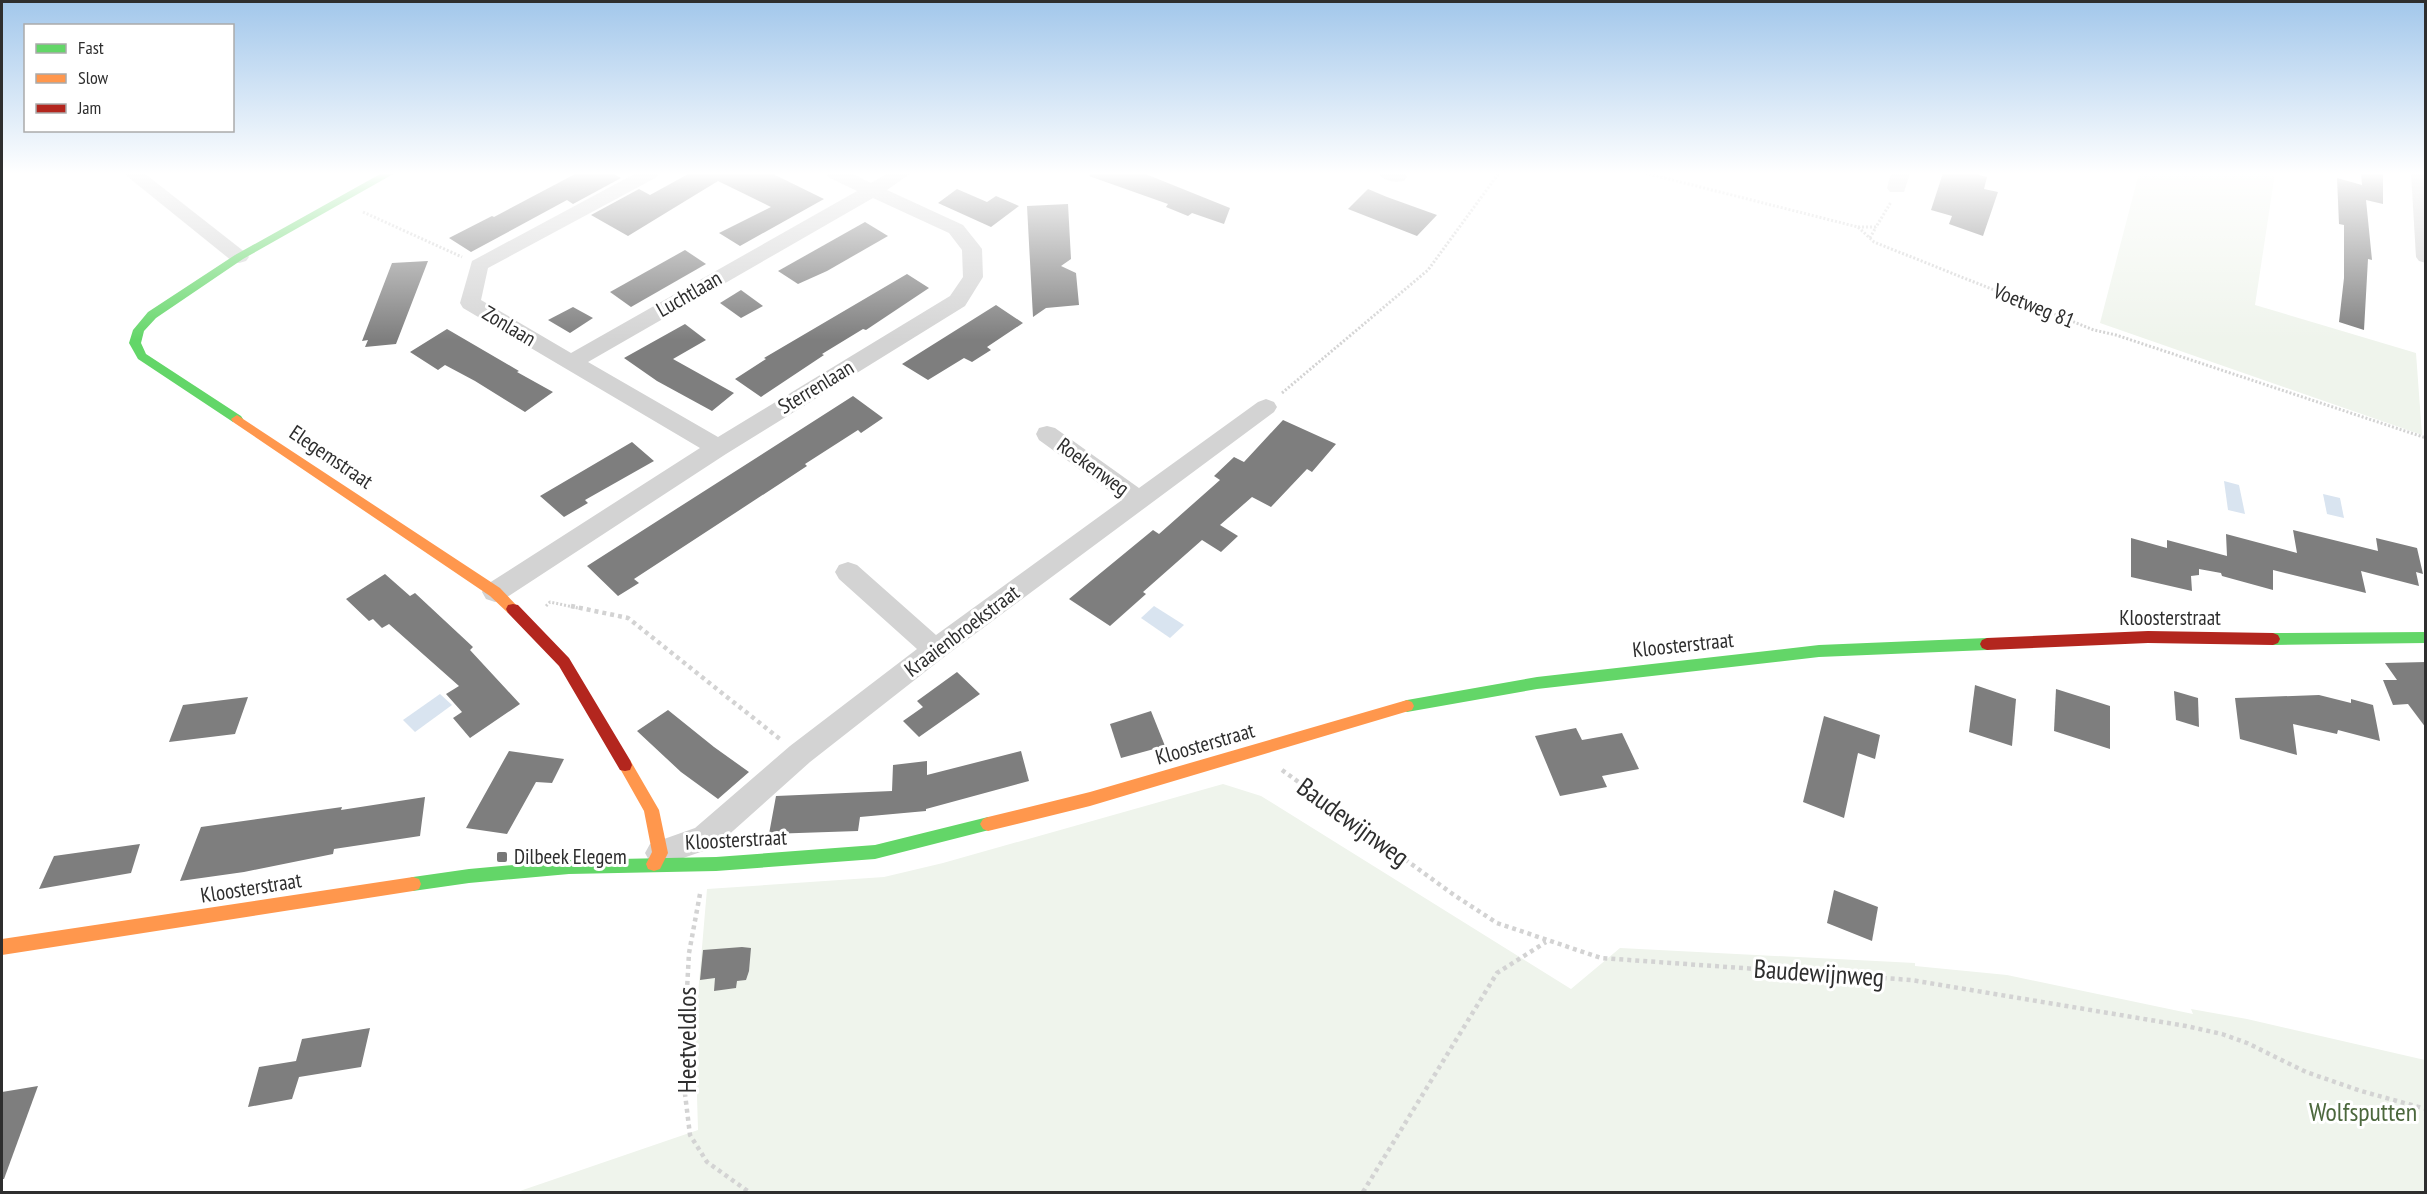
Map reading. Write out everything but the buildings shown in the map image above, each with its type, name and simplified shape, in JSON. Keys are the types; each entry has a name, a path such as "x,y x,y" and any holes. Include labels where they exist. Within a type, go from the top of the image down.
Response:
{"street":[{"path":"202,229 238,257"},
{"name":"Elegemstraat","path":"287,229 238,257 152,315 139,330 135,343 142,356 495,592 527,622 564,662 651,810 657,858"},
{"path":"479,265 546,229"},
{"name":"Luchtlaan","path":"570,363 804,229"},
{"name":"Sterrenlaan","path":"495,592 718,448 958,301 973,277 972,249 955,229"},
{"path":"2424,229 2426,257"},
{"name":"Zonlaan","path":"479,265 470,303 718,448"},
{"name":"Kraaienbroekstraat","path":"657,858 705,838 800,754 935,650 1266,407"},
{"name":"Roekenweg","path":"1047,434 1139,500"},
{"path":"848,572 935,650"},
{"name":"Kloosterstraat","path":"2,947 469,876 657,858 707,864 875,852 1090,799 1392,709 1537,683 1819,651 2148,637 2329,640 2426,636"}],"path":[{"path":"400,229 479,265"},
{"path":"1266,407 1428,270 1458,229"},
{"name":"Voetweg 81","path":"1860,229 1870,238 1885,246 2094,330 2116,335 2426,438"},
{"path":"1870,238 1875,229"},
{"path":"527,622 550,602 628,618 800,754"},
{"name":"Baudewijnweg","path":"1254,751 1488,918 1547,942 1601,958 1911,980 2186,1026 2222,1034 2247,1043 2306,1072 2350,1088 2426,1109"},
{"name":"Heetveldlos","path":"707,864 688,953 685,1094 690,1135 707,1162 749,1192"},
{"path":"1363,1192 1497,973 1547,942"}],"green space":[{"path":"2125,229 2267,229 2255,305 2416,353 2422,435 2100,323"},
{"name":"Wolfsputten","path":"1223,784 1261,796 1571,989 1620,948 1915,963 1915,966 2007,975 2193,1014 2191,1009 2247,1019 2425,1060 2425,1192 517,1192 698,1130 695,1029 707,889 884,877 943,863"}],"shaded area":[{"path":"2224,481 2239,485 2245,514 2228,510"},
{"path":"2323,494 2340,498 2344,518 2327,514"},
{"path":"1154,606 1184,625 1170,638 1141,618"},
{"path":"440,694 452,705 415,732 403,720"}],"traffic: fast":[{"path":"237,419 142,356 135,343 139,330 152,315 239,257 290,229"},
{"path":"2273,639 2426,637"},
{"path":"1407,706 1537,683 1819,651 1987,644"},
{"path":"413,884 469,876 569,867 716,864 875,852 988,824"}],"traffic: slow":[{"path":"237,419 495,592 513,609"},
{"path":"988,824 1090,799 1407,706"},
{"path":"625,765 651,810 660,853 654,864"},
{"path":"2,947 413,884"}],"traffic: jam":[{"path":"513,609 564,662 625,765"},
{"path":"1987,644 2148,637 2273,639"}],"place":[{"name":"Dilbeek Elegem","path":"502,857"}]}
